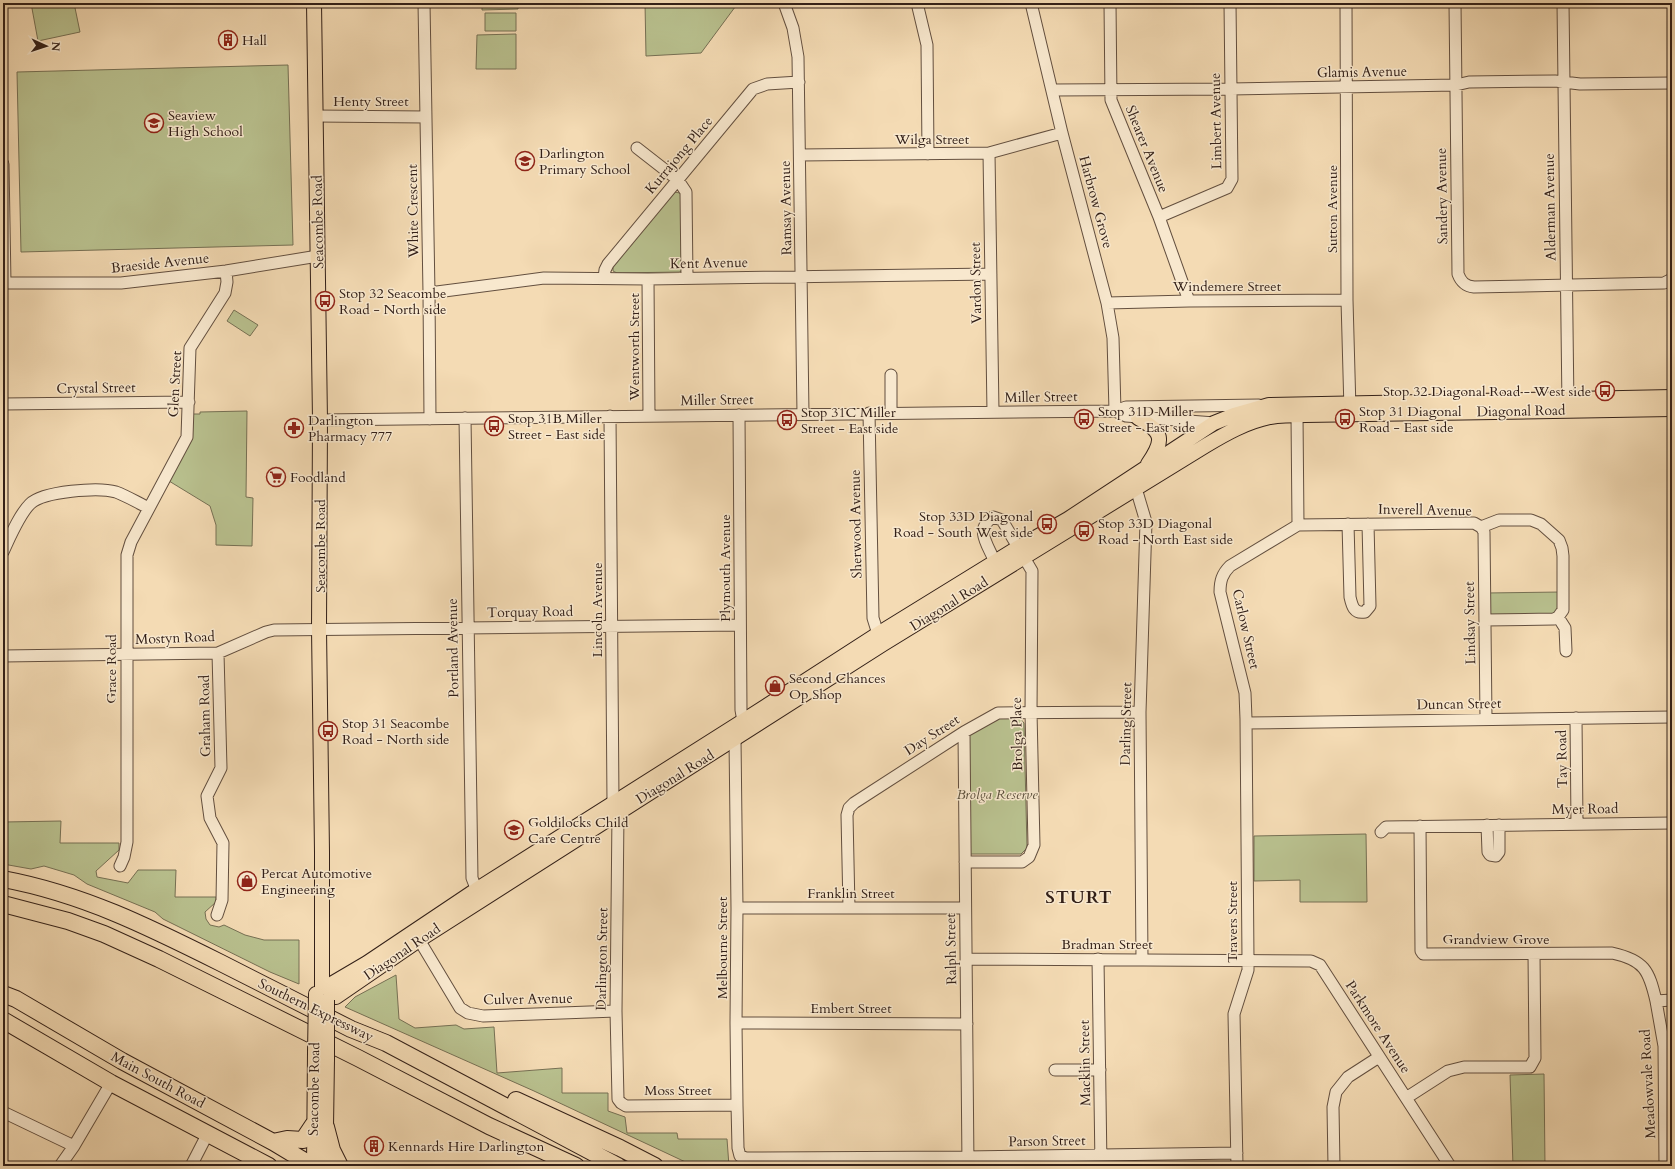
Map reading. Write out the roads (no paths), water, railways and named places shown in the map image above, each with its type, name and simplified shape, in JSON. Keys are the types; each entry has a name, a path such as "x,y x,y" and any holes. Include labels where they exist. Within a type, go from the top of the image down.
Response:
{"highway":[{"name":"Southern Expressway","path":"3,879 40,887 106,908 146,926 351,1029 386,1043 618,1166"},
{"name":"Southern Expressway","path":"3,904 68,921 104,934 159,959 358,1058 489,1126 576,1166"},
{"name":"Main South Road","path":"3,994 16,999 122,1061 273,1142 313,1166"},
{"name":"Main South Road","path":"3,1020 111,1083 269,1166"},
{"path":"386,1043 476,1081 656,1166"},
{"path":"111,1083 122,1061"},
{"path":"273,1142 287,1139 303,1140 320,1126 340,1166"},
{"path":"489,1126 556,1166"}],"main road":[{"name":"Seacombe Road","path":"314,3 320,420 322,852 320,1126 323,1166"},
{"name":"Diagonal Road","path":"1568,405 1672,398"},
{"name":"Diagonal Road","path":"1131,484 1145,467 1214,423 1269,404 1350,408 1568,405 1672,408"},
{"name":"Diagonal Road","path":"733,734 743,721 1021,552 1068,519 1131,484 1211,442 1254,422 1270,417 1350,408"},
{"path":"1138,418 1157,430 1159,436 1159,442 1155,453 1145,467"},
{"path":"1214,423 1254,422"},
{"name":"Diagonal Road","path":"322,996 333,983 416,936 733,734 880,639 995,562 1021,552"},
{"name":"Seacombe Road","path":"313,1166 320,1126"}],"street":[{"name":"White Crescent","path":"424,3 430,419"},
{"name":"Ramsay Avenue","path":"784,3 793,28 798,57 803,414"},
{"path":"917,3 927,44 928,154"},
{"name":"Harbrow Grove","path":"1031,3 1053,90 1062,133 1107,303 1113,338 1114,411"},
{"name":"Shearer Avenue","path":"1110,3 1111,100 1159,217 1190,301"},
{"name":"Limbert Avenue","path":"1159,217 1228,188 1232,179 1230,3"},
{"name":"Sutton Avenue","path":"1346,3 1347,300 1350,408"},
{"name":"Sandery Avenue","path":"1455,3 1458,274 1463,283 1474,287 1566,285"},
{"name":"Alderman Avenue","path":"1563,3 1568,405"},
{"name":"Glamis Avenue","path":"1053,90 1346,87 1456,85 1469,82 1555,81 1580,84 1672,83"},
{"name":"Kurrajong Place","path":"604,278 605,270 608,264 753,89 767,84 799,82"},
{"name":"Henty Street","path":"316,116 426,117"},
{"name":"Wilga Street","path":"800,154 989,153 1062,133"},
{"path":"638,148 678,180 684,188 687,198 687,278"},
{"name":"Vardon Street","path":"989,153 994,412"},
{"path":"3,164 4,283"},
{"name":"Braeside Avenue","path":"4,283 121,283 226,271 318,256"},
{"name":"Glen Street","path":"165,480 187,437 190,348 225,293 227,282 226,271"},
{"name":"Kent Avenue","path":"429,293 544,278 648,279 991,274"},
{"name":"Wentworth Street","path":"648,279 649,416"},
{"path":"1566,285 1664,283 1672,279"},
{"name":"Windemere Street","path":"1107,303 1347,300"},
{"path":"891,376 891,413"},
{"name":"Crystal Street","path":"3,404 188,402"},
{"name":"Miller Street","path":"320,420 1114,411 1126,407 1269,404"},
{"name":"Miller Street","path":"1114,411 1126,416 1138,418 1214,423"},
{"name":"Sherwood Avenue","path":"869,414 873,618 880,639"},
{"name":"Plymouth Avenue","path":"739,415 741,710 743,721"},
{"path":"1297,415 1298,525"},
{"name":"Lincoln Avenue","path":"610,416 612,626 616,808"},
{"name":"Portland Avenue","path":"465,418 472,878 479,895"},
{"name":"Grace Road","path":"120,866 124,857 127,842 127,555 131,542 165,480"},
{"name":"Darling Street","path":"1131,484 1138,494 1146,522 1140,712 1142,960"},
{"path":"3,552 26,508 31,502 38,498 52,494 106,491 125,496 149,508"},
{"name":"Diagonal Road","path":"995,562 983,531 986,521 993,517 1002,520 1021,552"},
{"path":"1481,527 1499,520 1531,520 1541,524 1559,540 1563,556 1563,610 1558,617 1554,619 1485,620"},
{"name":"Inverell Avenue","path":"1298,525 1474,523 1481,527"},
{"name":"Inverell Avenue","path":"1348,524 1350,597 1352,606 1356,612 1361,613 1365,612 1370,606 1368,524"},
{"name":"Carlow Street","path":"1246,723 1245,693 1220,592 1220,581 1224,572 1230,566 1298,525"},
{"name":"Lindsay Street","path":"1481,527 1484,532 1486,719"},
{"name":"Brolga Place","path":"965,862 1022,862 1029,857 1034,845 1031,712 1032,571 1021,552"},
{"path":"1558,617 1565,628 1566,651"},
{"name":"Torquay Road","path":"320,630 740,625"},
{"name":"Mostyn Road","path":"3,656 218,653 274,630 320,630"},
{"name":"Graham Road","path":"217,915 222,900 223,843 210,818 207,796 221,768 218,653"},
{"name":"Day Street","path":"849,908 847,815 849,808 854,803 964,732 998,713 1140,712"},
{"name":"Duncan Street","path":"1246,723 1672,717"},
{"name":"Tay Road","path":"1576,718 1577,824"},
{"name":"Travers Street","path":"1237,1166 1234,1014 1248,970 1246,723"},
{"name":"Ralph Street","path":"964,732 968,1162"},
{"name":"Melbourne Street","path":"733,734 738,908 736,1023 737,1105 738,1148 740,1156"},
{"name":"Darlington Street","path":"616,808 616,1011 618,1099 621,1104"},
{"name":"Myer Road","path":"1381,832 1386,827 1672,822"},
{"path":"1487,825 1488,852 1490,856 1496,856 1499,852 1499,825"},
{"name":"Grandview Grove","path":"1420,826 1421,951 1423,954 1612,953 1626,956 1637,961 1646,970 1652,984 1656,1001"},
{"name":"Franklin Street","path":"738,908 966,908"},
{"name":"Culver Avenue","path":"416,936 460,1008 468,1014 483,1016 616,1011"},
{"path":"1406,1098 1448,1071 1464,1067 1530,1067 1536,1058 1534,954"},
{"name":"Bradman Street","path":"966,959 1248,960"},
{"name":"Macklin Street","path":"1098,959 1101,1166"},
{"name":"Parkmore Avenue","path":"1248,960 1311,961 1320,966 1450,1166"},
{"path":"1656,1001 1672,1000"},
{"name":"Meadowvale Road","path":"1656,1001 1664,1046 1665,1166"},
{"name":"Embert Street","path":"736,1023 967,1024"},
{"path":"1334,1166 1333,1107 1336,1092 1348,1078 1379,1056"},
{"path":"1055,1070 1100,1070"},
{"path":"60,1166 74,1146 111,1083"},
{"name":"Moss Street","path":"621,1104 626,1106 737,1105"},
{"path":"3,1112 74,1146"},
{"path":"191,1166 208,1133"},
{"name":"Parson Street","path":"740,1156 746,1158 858,1162 968,1162 1101,1154 1237,1153"}],"place":[{"name":"Hall","path":"228,40"},
{"name":"Seaview High School","path":"154,123"},
{"name":"Darlington Primary School","path":"525,161"},
{"name":"Stop 32 Seacombe Road - North side","path":"325,301"},
{"name":"Stop 32 Diagonal Road - West side","path":"1605,391"},
{"name":"Stop 31D Miller Street - East side","path":"1084,419"},
{"name":"Stop 31 Diagonal Road - East side","path":"1345,419"},
{"name":"Stop 31C Miller Street - East side","path":"787,420"},
{"name":"Stop 31B Miller Street - East side","path":"494,426"},
{"name":"Darlington Pharmacy 777","path":"294,428"},
{"name":"Foodland","path":"276,477"},
{"name":"Stop 33D Diagonal Road - South West side","path":"1047,524"},
{"name":"Stop 33D Diagonal Road - North East side","path":"1084,531"},
{"name":"Second Chances Op Shop","path":"775,686"},
{"name":"Stop 31 Seacombe Road - North side","path":"328,731"},
{"name":"Goldilocks Child Care Centre","path":"514,830"},
{"name":"Percat Automotive Engineering","path":"247,881"},
{"name":"Kennards Hire Darlington","path":"374,1146"}],"district":[{"name":"STURT","path":"1079,897"}],"park label":[{"name":"Brolga Reserve","path":"997,794"}]}
